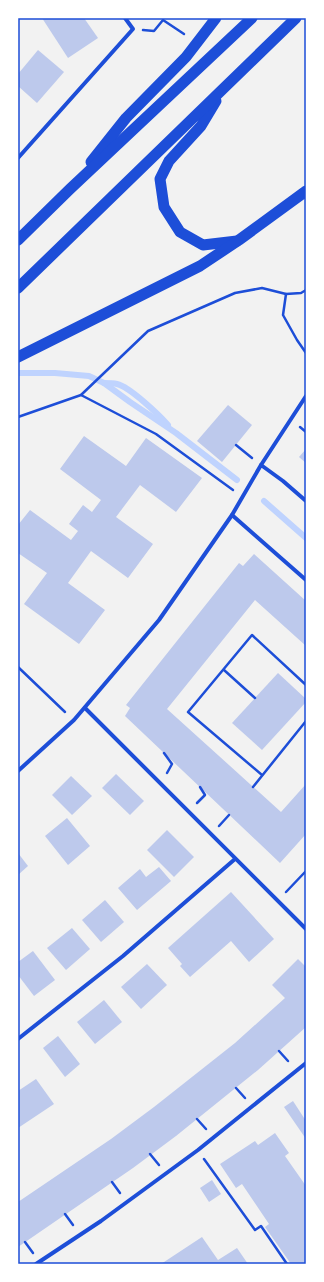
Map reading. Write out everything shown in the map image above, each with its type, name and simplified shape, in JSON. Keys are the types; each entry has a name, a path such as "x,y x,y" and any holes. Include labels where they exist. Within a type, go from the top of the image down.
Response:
{"highway":[{"path":"70,189 126,118 186,57 216,18"},
{"path":"18,240 70,189 252,18"},
{"path":"18,288 296,18"},
{"path":"224,88 201,126 169,161 160,179 164,207 180,232 203,245 239,240"},
{"path":"18,357 200,266 239,240 306,191"}],"street":[{"path":"18,158 133,29 125,18"},
{"path":"18,771 74,720 159,620 232,515 261,465 306,396"},
{"path":"261,465 283,481 306,501"},
{"path":"232,515 306,580"},
{"path":"85,708 306,929"},
{"path":"18,1039 64,1005 235,859"},
{"path":"36,1264 101,1222 198,1150 306,1063"}],"path":[{"path":"133,29 154,30 163,20 184,34"},
{"path":"18,418 81,395 110,369 148,331 235,293 262,288 286,294 301,293 306,290"},
{"path":"286,294 283,315 306,353"},
{"path":"81,395 156,434 201,468 243,496"},
{"path":"236,445 261,465"},
{"path":"262,775 188,712 252,636 306,685"},
{"path":"18,667 74,720"},
{"path":"224,670 255,698"},
{"path":"253,787 306,721"},
{"path":"161,784 172,764 164,753"},
{"path":"188,812 205,795 200,787"},
{"path":"277,901 306,871"},
{"path":"198,1150 255,1230 261,1226 287,1264"}],"building":[{"path":"42,18 84,18 98,38 68,58"},
{"path":"38,50 64,72 37,103 18,86 18,74"},
{"path":"228,405 252,425 222,462 197,441"},
{"path":"84,436 126,466 146,438 202,478 176,512 140,485 116,517 153,544 128,578 91,551 68,583 105,610 79,644 24,604 47,573 18,553 18,525 30,510 71,540 78,531 69,524 83,505 92,512 101,500 60,469"},
{"path":"306,449 306,463 299,457"},
{"path":"254,554 306,601 306,646 255,600 167,709 281,812 306,784 306,834 280,863 125,716 130,708 126,705 239,563 243,566"},
{"path":"278,673 306,699 306,702 262,750 232,723"},
{"path":"116,774 144,801 130,815 102,788"},
{"path":"71,776 92,796 72,815 52,795"},
{"path":"67,818 90,846 68,865 45,836"},
{"path":"167,830 194,857 174,877 147,850"},
{"path":"18,853 28,866 18,875"},
{"path":"159,867 171,881 137,910 118,888 140,869 146,877"},
{"path":"231,892 274,939 249,962 231,941 190,977 180,966 182,964 168,948"},
{"path":"105,900 124,922 101,942 82,920"},
{"path":"72,928 90,949 66,970 47,948"},
{"path":"33,951 55,980 34,996 18,975 18,962"},
{"path":"298,959 306,967 306,1027 258,1070 176,1136 133,1168 18,1247 18,1202 111,1139 235,1043 285,998 272,985"},
{"path":"147,964 167,985 141,1009 121,987"},
{"path":"104,1000 122,1022 95,1044 77,1022"},
{"path":"58,1036 80,1064 65,1077 43,1048"},
{"path":"36,1079 54,1104 18,1128 18,1091"},
{"path":"293,1101 306,1121 306,1139 284,1107"},
{"path":"275,1133 289,1153 285,1156 306,1186 306,1264 291,1264 265,1227 269,1224 242,1184 236,1188 220,1164 255,1141 258,1145"},
{"path":"212,1180 221,1194 209,1202 200,1188"},
{"path":"202,1237 218,1260 237,1248 248,1264 161,1264"}],"waterway":[{"path":"18,373 55,373 89,376 104,383 176,433 237,480"},
{"path":"104,383 112,383 123,386 151,408 168,425"},
{"path":"264,501 306,538"}]}
